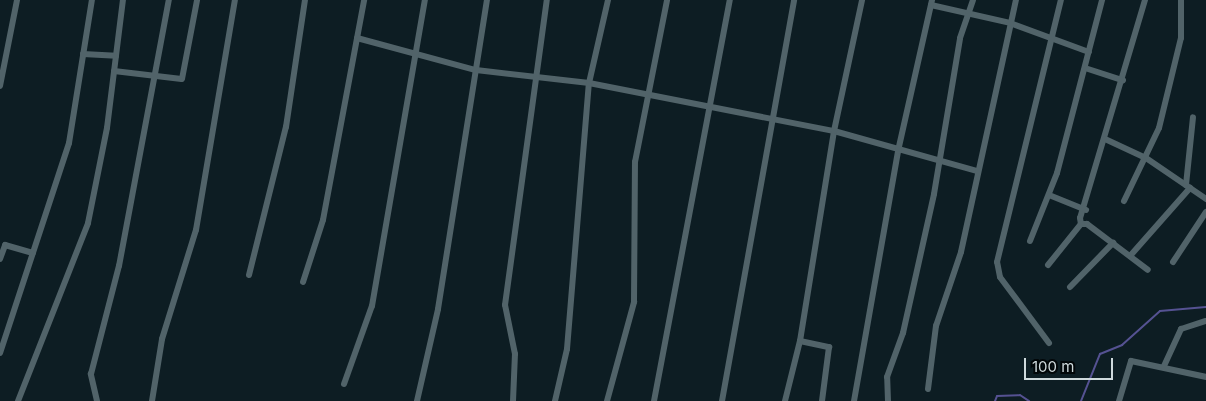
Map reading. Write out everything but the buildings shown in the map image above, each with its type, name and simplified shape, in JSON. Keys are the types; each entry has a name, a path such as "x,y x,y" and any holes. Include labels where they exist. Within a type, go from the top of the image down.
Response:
{"street":[{"path":"0,86 16,0"},
{"path":"0,353 69,143 92,0"},
{"path":"18,401 88,223 114,71 123,0"},
{"path":"97,401 91,374 119,266 169,0"},
{"path":"114,71 182,79 197,0"},
{"path":"152,401 162,340 196,230 235,0"},
{"path":"249,275 286,127 305,0"},
{"path":"303,282 323,220 364,0"},
{"path":"344,384 372,306 425,0"},
{"path":"417,401 438,309 487,0"},
{"path":"513,401 515,354 505,305 534,77 547,0"},
{"path":"555,401 567,350 589,83 608,0"},
{"path":"607,401 634,302 635,162 646,95 667,0"},
{"path":"654,401 707,107 730,0"},
{"path":"722,401 770,119 794,0"},
{"path":"784,401 800,341 834,131 861,0"},
{"path":"888,401 887,377 903,333 940,160 960,38 973,0"},
{"path":"928,389 936,326 961,252 1016,0"},
{"path":"1049,343 997,268 1050,38 1061,0"},
{"path":"1030,241 1049,195 1102,0"},
{"path":"1048,266 1081,224 1145,0"},
{"path":"1124,201 1160,128 1181,38 1180,0"},
{"path":"854,401 898,151 931,3 1010,23 1089,52"},
{"path":"357,38 476,70 589,83 834,131 898,151 978,171"},
{"path":"83,54 116,56"},
{"path":"1085,68 1123,80"},
{"path":"1130,256 1188,186 1193,117"},
{"path":"1105,139 1146,158 1206,199"},
{"path":"1049,195 1086,210"},
{"path":"1173,262 1206,212"},
{"path":"1081,224 1087,224 1148,270"},
{"path":"1070,286 1113,244"},
{"path":"0,259 5,245 33,253"},
{"path":"1164,366 1181,329 1206,321"},
{"path":"800,341 829,347 822,401"},
{"path":"1119,401 1131,361 1164,366 1206,377"}],"waterway":[{"path":"1081,401 1100,354 1122,345 1160,311 1206,307"},
{"path":"995,401 997,396 1020,395 1029,401"}]}
